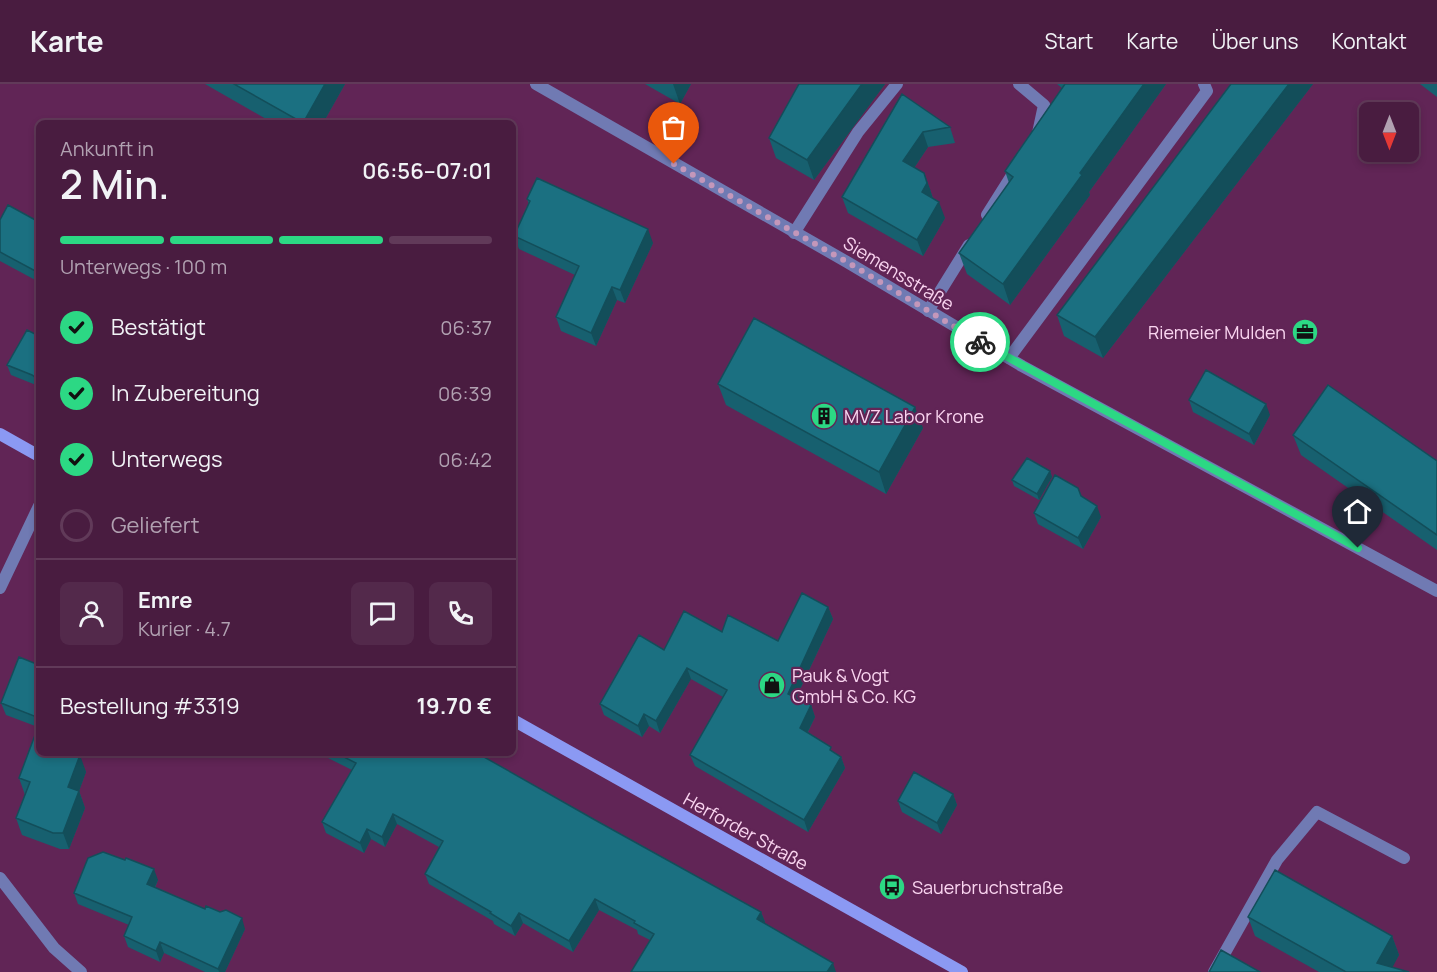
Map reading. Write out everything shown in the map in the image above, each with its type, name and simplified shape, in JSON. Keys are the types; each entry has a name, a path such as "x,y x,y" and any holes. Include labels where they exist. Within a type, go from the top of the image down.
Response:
{"main road":[{"path":"0,434 36,454"},
{"name":"Herforder Straße","path":"516,722 962,972"}],"street":[{"name":"Siemensstraße","path":"536,84 1009,358 1437,591"},
{"path":"794,232 858,132 897,84"},
{"path":"1019,84 1044,105 1038,133 1032,143"},
{"path":"1009,358 1207,91 1204,84"},
{"path":"928,310 1020,162"},
{"path":"0,588 36,512"},
{"path":"1214,972 1277,860 1317,812 1404,858"},
{"path":"0,878 54,948 81,972"}],"building":[{"path":"234,84 325,84 305,120 298,120"},
{"path":"799,84 862,84 807,160 769,138"},
{"path":"1065,84 1144,84 1003,284 959,253 1013,177 1005,171"},
{"path":"1231,84 1289,84 1095,337 1057,315"},
{"path":"902,94 950,127 923,132 903,161 924,173 927,183 922,192 939,202 917,240 842,197"},
{"path":"537,178 648,229 620,290 612,287 591,333 556,317 579,266 516,237 516,232 530,201 527,199"},
{"path":"8,205 36,220 36,271 0,252 0,220"},
{"name":"MVZ Labor Krone","path":"754,318 915,407 879,472 718,384"},
{"path":"27,330 36,334 36,378 7,365"},
{"path":"1206,370 1266,404 1249,434 1189,400"},
{"path":"1328,385 1437,461 1437,535 1293,435"},
{"path":"1027,458 1050,471 1037,494 1012,480"},
{"path":"1055,475 1078,488 1081,496 1097,506 1078,538 1034,513"},
{"path":"802,593 828,607 788,694 811,705 800,728 831,747 830,750 841,757 804,820 690,755 727,690 687,668 656,721 644,714 638,726 600,704 639,635 664,650 684,611 722,632 728,615 778,641"},
{"path":"19,657 36,664 36,717 1,703"},
{"path":"36,732 36,756 80,756 68,787 79,791 63,833 53,833 16,818 30,782 19,778"},
{"path":"342,756 482,756 761,912 757,919 833,963 827,972 631,972 654,934 595,899 569,941 519,913 511,926 425,874 443,841 393,814 382,837 367,829 360,843 322,822 356,763"},
{"path":"914,772 953,794 937,823 898,801"},
{"path":"103,852 154,869 147,884 205,909 206,906 220,912 226,910 242,918 218,969 160,942 156,951 124,936 132,917 74,893 88,858"},
{"path":"1275,870 1392,936 1377,963 1409,972 1346,972 1248,917"},
{"path":"1221,950 1260,972 1209,972"}],"way so far":[{"path":"674,164 847,262 980,342"}],"place":[{"name":"Riemeier Mulden","path":"1305,332"},
{"name":"MVZ Labor Krone","path":"824,416"},
{"name":"Pauk & Vogt GmbH & Co. KG","path":"772,685"},
{"name":"Sauerbruchstraße","path":"892,887"}],"route":[{"path":"980,342 1358,548"}]}
